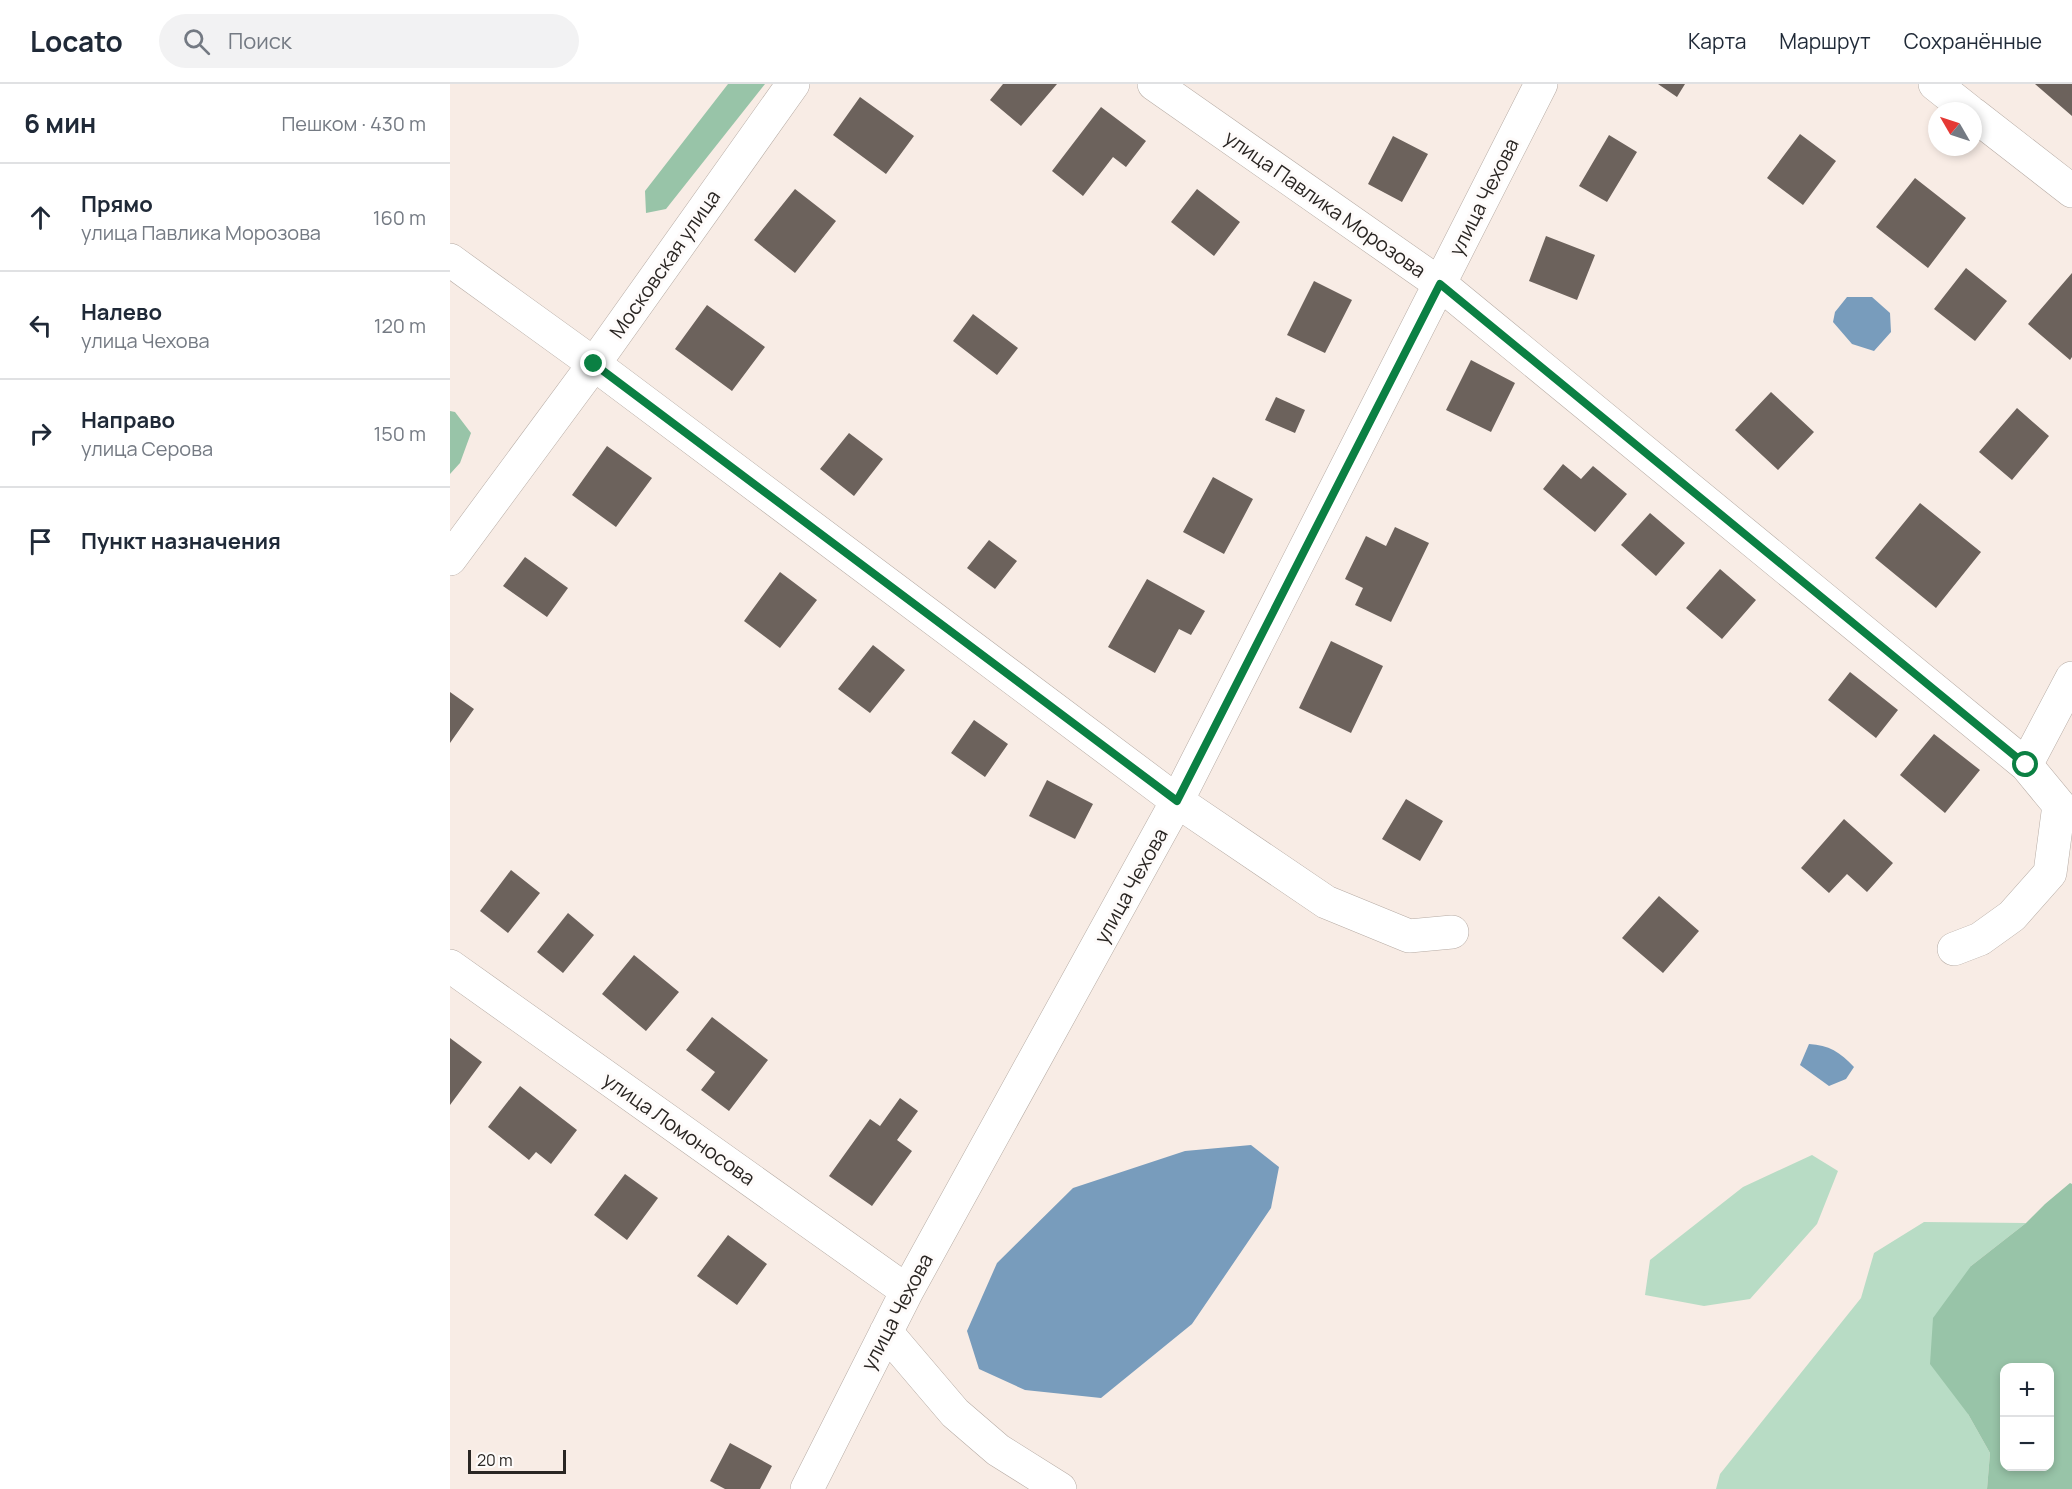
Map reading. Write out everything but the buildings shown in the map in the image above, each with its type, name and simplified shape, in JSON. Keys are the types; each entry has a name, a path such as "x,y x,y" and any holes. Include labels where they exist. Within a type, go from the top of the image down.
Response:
{"street":[{"name":"Московская улица","path":"450,559 594,364 793,84"},
{"name":"улица Павлика Морозова","path":"1154,84 1440,284 2026,765 2059,805 2050,873 2012,916 1980,939 1954,949"},
{"name":"улица Чехова","path":"807,1489 907,1291 1177,801 1541,84"},
{"path":"1935,84 1958,102"},
{"path":"1982,121 2072,191"},
{"path":"450,260 594,364 1177,801 1326,902 1409,936 1452,932"},
{"path":"2026,765 2072,678"},
{"name":"улица Ломоносова","path":"450,966 907,1291"},
{"path":"886,1332 956,1413 998,1450 1060,1489"}],"green space":[{"path":"728,84 765,84 666,209 646,213 645,191"},
{"path":"450,411 455,412 471,433 460,463 450,474"},
{"path":"1812,1155 1838,1171 1817,1224 1750,1299 1704,1306 1645,1295 1650,1260 1743,1187"},
{"path":"2070,1183 2072,1184 2072,1489 1987,1489 1990,1453 1968,1414 1930,1364 1933,1318 1971,1266 2026,1223 2045,1204"},
{"path":"1924,1222 2026,1223 1971,1266 1968,1414 1990,1453 1987,1489 1716,1489 1720,1474 1861,1298 1874,1253"}],"water":[{"path":"1847,297 1872,297 1890,313 1891,332 1874,351 1852,344 1833,322 1835,312"},
{"path":"1809,1044 1828,1048 1839,1053 1849,1062 1854,1067 1846,1079 1829,1086 1800,1065"},
{"path":"1251,1145 1279,1167 1271,1208 1192,1324 1101,1398 1025,1390 979,1369 967,1331 997,1263 1073,1188 1185,1151"}],"route":[{"path":"594,364 1177,801 1440,284 2026,765"}]}
